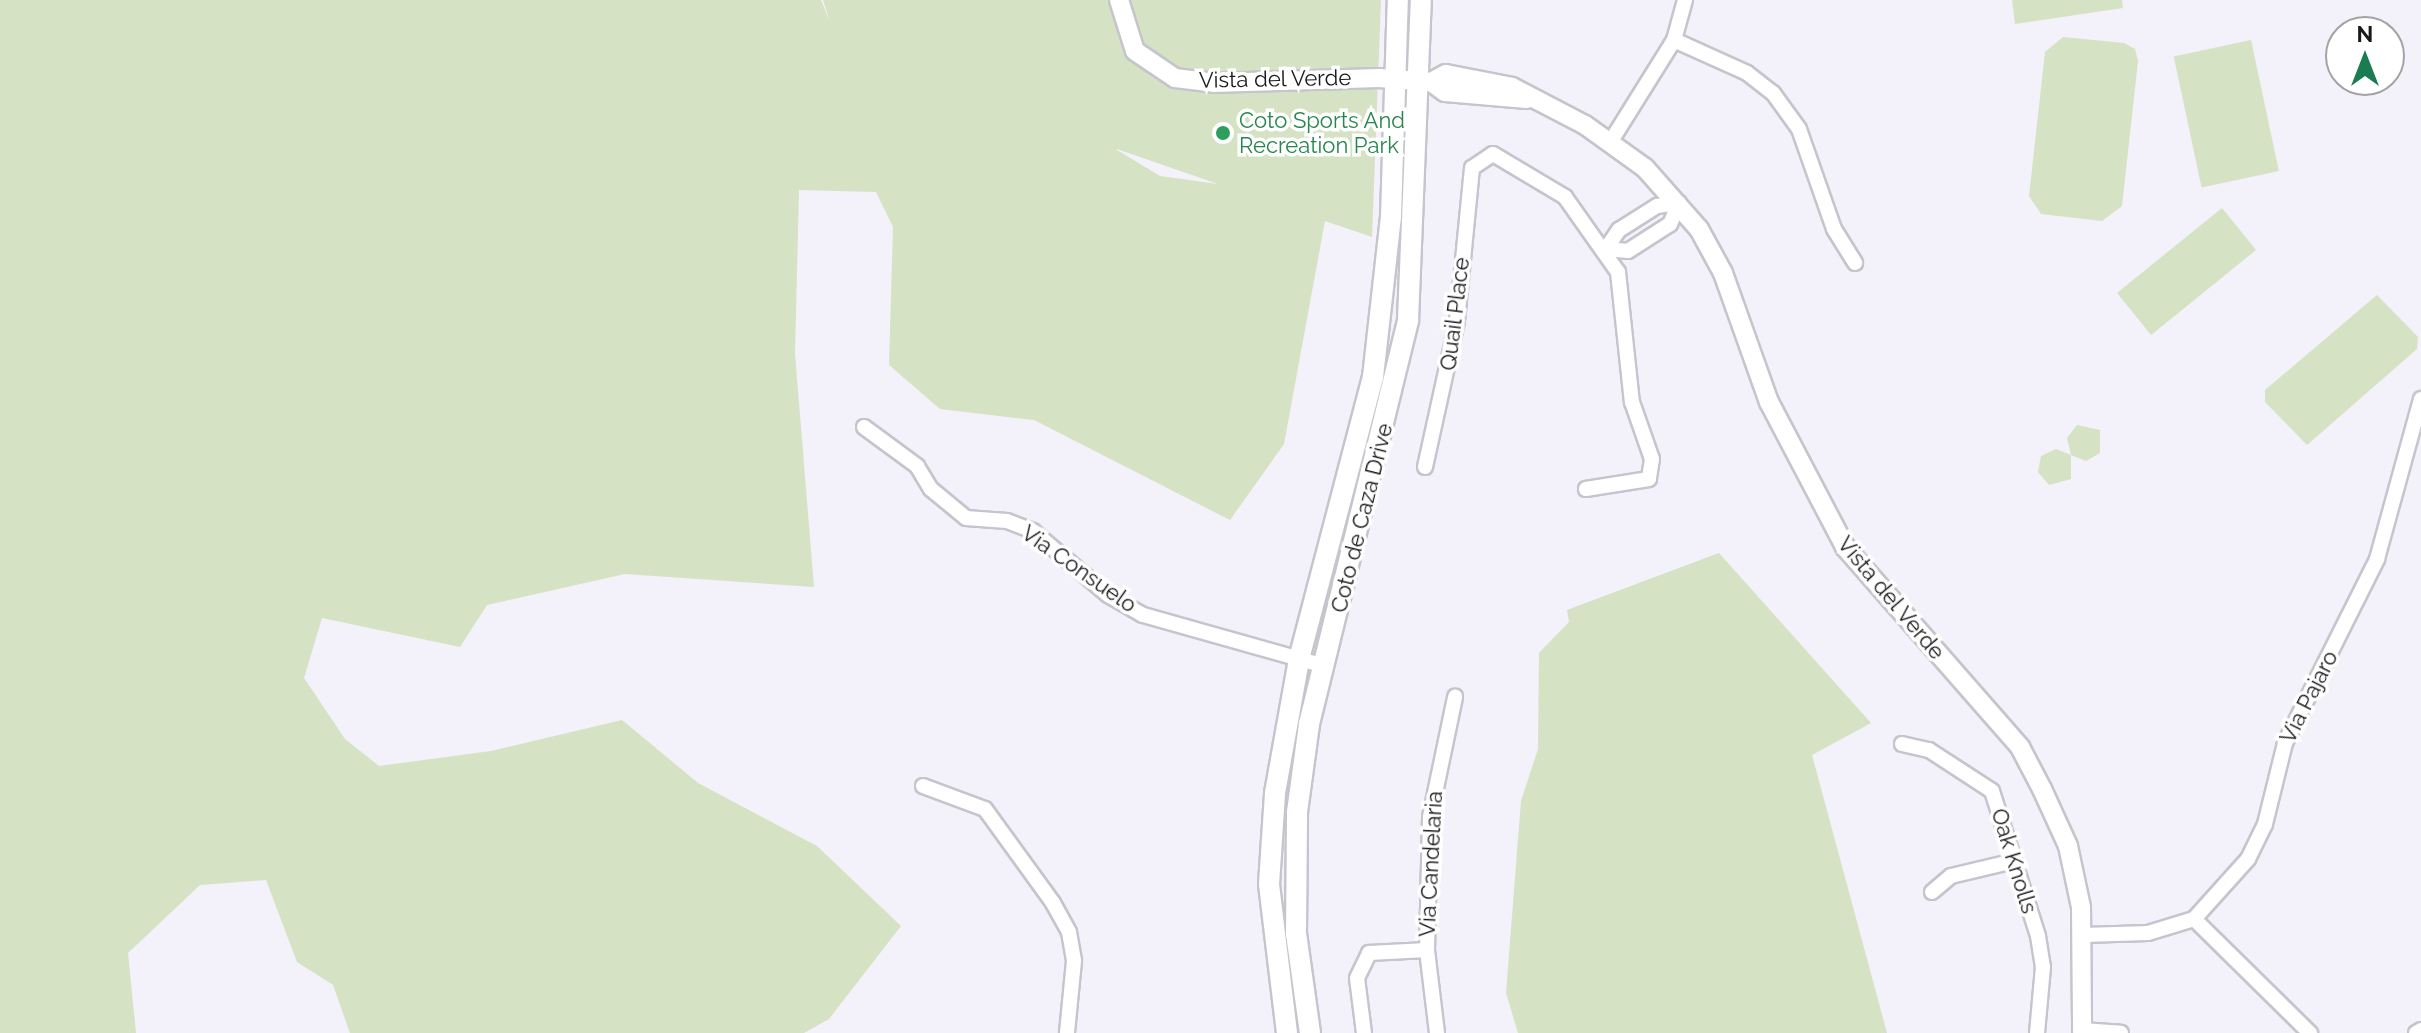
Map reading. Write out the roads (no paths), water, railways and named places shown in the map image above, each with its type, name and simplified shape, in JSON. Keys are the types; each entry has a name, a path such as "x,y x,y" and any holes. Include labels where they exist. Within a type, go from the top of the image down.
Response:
{"main road":[{"name":"Coto de Caza Drive","path":"1287,1033 1274,950 1270,842 1299,659 1373,377 1391,217 1398,0"},
{"name":"Coto de Caza Drive","path":"1310,1033 1294,860 1302,766 1408,320 1425,82 1421,0"}],"street":[{"name":"Vista del Verde","path":"1119,0 1135,51 1175,78 1396,79 1425,82 1445,92 1527,99 1611,141 1679,203 1723,273 1769,402 1845,547 2020,747 2068,846 2084,935 2082,1032"},
{"path":"1611,141 1674,40 1685,0"},
{"path":"1674,40 1747,73 1773,93 1799,129 1834,229 1855,263"},
{"name":"Quail Place","path":"1425,467 1449,372 1476,160 1485,154 1509,159 1565,197 1606,249"},
{"path":"1606,249 1628,251 1670,224 1679,203"},
{"path":"1606,249 1619,230 1657,206 1679,203"},
{"path":"1586,489 1649,479 1652,459 1632,402 1626,302 1606,249"},
{"name":"Via Pajaro","path":"2084,935 2148,933 2194,919 2230,887 2265,824 2285,743 2377,559 2421,399"},
{"name":"Via Consuelo","path":"864,427 917,466 931,489 966,518 1007,521 1033,531 1108,595 1143,615 1324,666"},
{"name":"Via Candelaria","path":"1437,1033 1427,950 1430,817 1455,697"},
{"name":"Oak Knolls","path":"1902,744 1929,750 1992,791 2043,967 2037,1033"},
{"path":"923,786 985,809 1053,903 1069,932 1074,961 1067,1033"},
{"path":"1932,892 1951,876 2014,861"},
{"path":"2194,919 2310,1033"},
{"path":"1364,1033 1357,978 1369,953 1427,950"},
{"path":"2082,1032 2121,1033"}],"place":[{"name":"Coto Sports And Recreation Park","path":"1223,133"}]}
